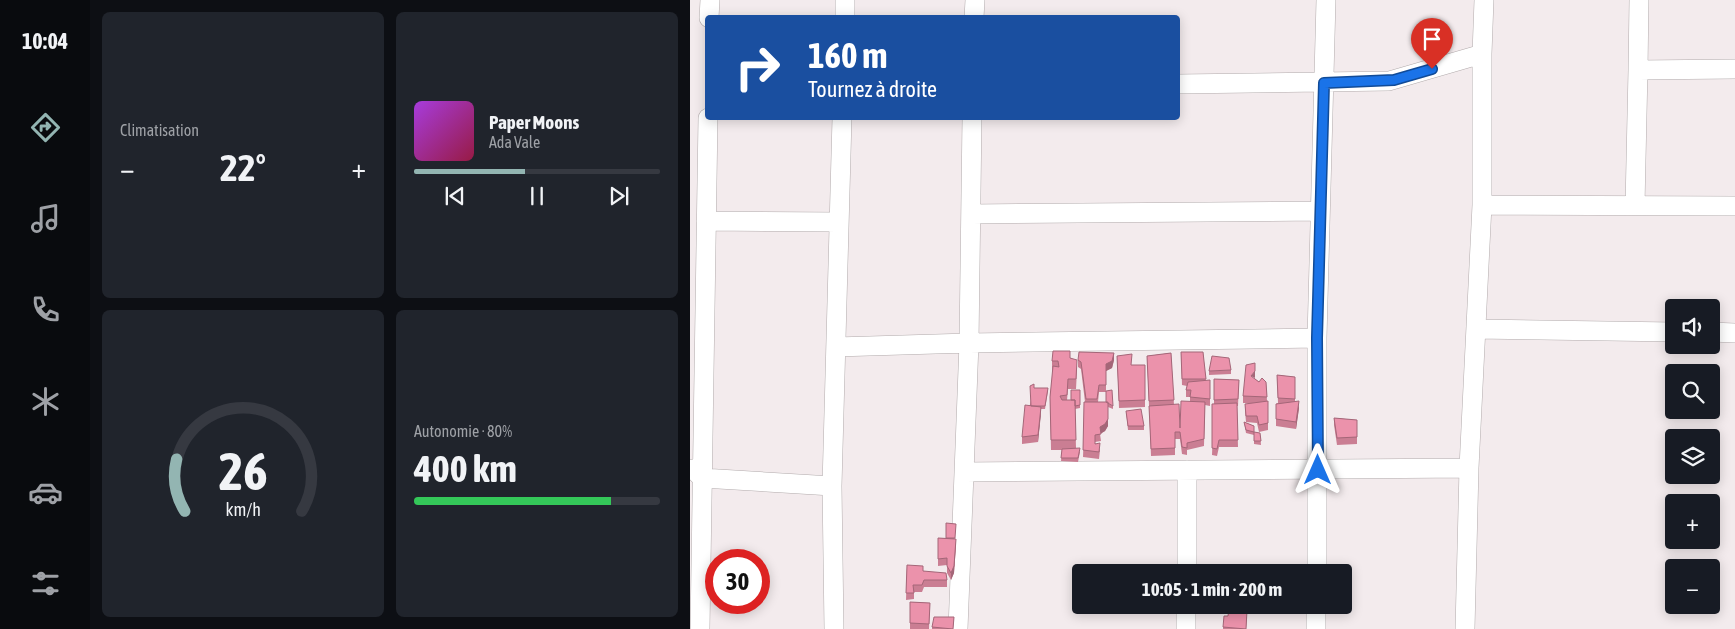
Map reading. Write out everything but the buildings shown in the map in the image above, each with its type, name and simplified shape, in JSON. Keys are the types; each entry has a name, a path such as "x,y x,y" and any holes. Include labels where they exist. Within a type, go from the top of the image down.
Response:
{"street":[{"path":"709,15 710,0"},
{"path":"845,15 846,0"},
{"path":"974,15 975,0"},
{"path":"1317,564 1317,338 1326,0"},
{"path":"1465,629 1469,468 1482,205 1484,0"},
{"path":"1635,205 1638,0"},
{"path":"1180,84 1324,83 1394,80 1482,54"},
{"path":"1638,70 1735,69"},
{"path":"700,629 695,609 696,472 708,120"},
{"path":"834,629 832,486 842,120"},
{"path":"958,629 969,343 972,120"},
{"path":"1482,205 1735,206"},
{"path":"972,214 1320,211"},
{"path":"706,221 839,222"},
{"path":"1476,329 1665,332"},
{"path":"1720,332 1735,333"},
{"path":"836,347 969,343 1317,338"},
{"path":"965,472 1469,468"},
{"path":"1187,470 1187,564"},
{"path":"696,472 832,486"},
{"path":"1186,614 1186,629"},
{"path":"1316,614 1316,629"}],"route":[{"path":"1318,470 1317,338 1324,83 1389,81 1432,69"}]}
